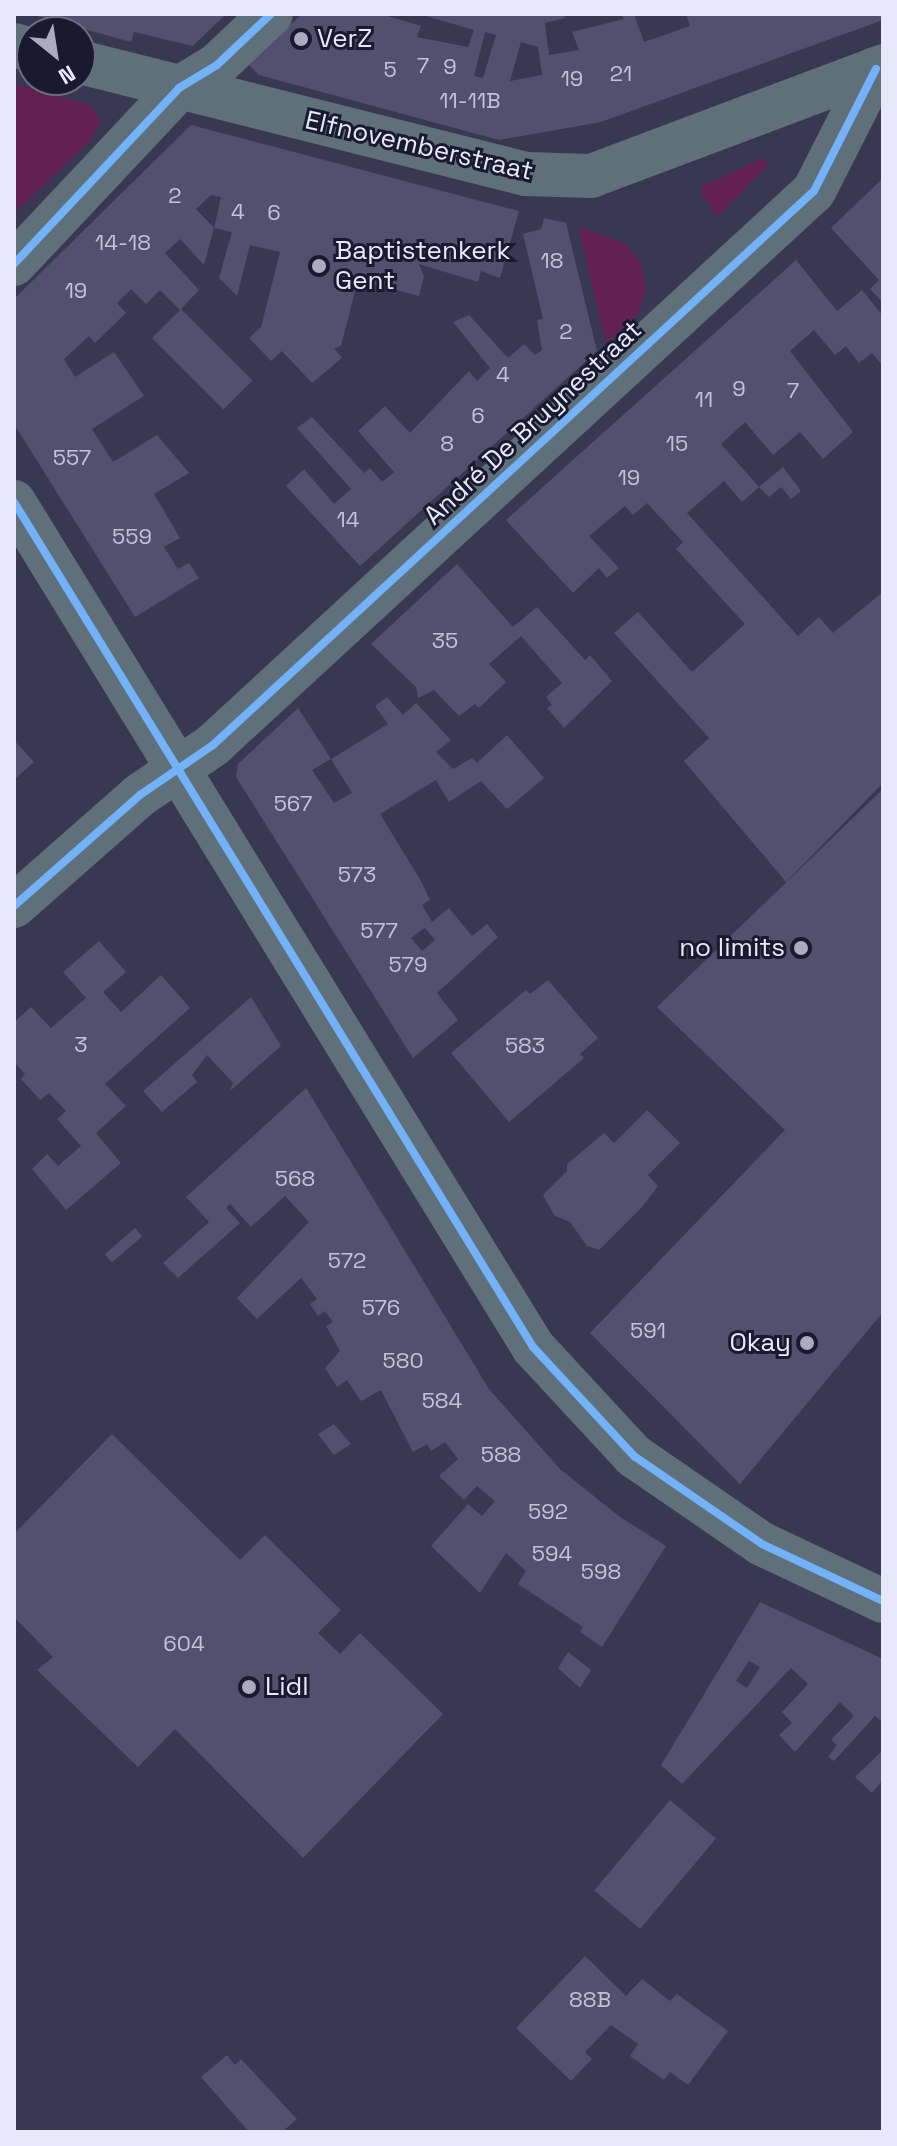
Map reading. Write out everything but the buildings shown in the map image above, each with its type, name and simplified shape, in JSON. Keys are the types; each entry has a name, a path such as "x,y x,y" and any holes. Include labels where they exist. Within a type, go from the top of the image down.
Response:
{"street":[{"path":"14,264 179,88 217,65 271,14"},
{"name":"Elfnovemberstraat","path":"96,66 526,174 591,176 881,71"},
{"name":"André De Bruynestraat","path":"14,906 103,825 213,745 814,191 881,71"},
{"path":"14,502 175,771 533,1347 634,1456 762,1544 883,1601"}],"shaded area":[{"path":"14,84 16,96 57,96 90,105 101,121 90,141 14,213"},
{"path":"762,158 768,165 718,216 709,209 712,206 701,195 702,186"},
{"path":"578,227 625,243 641,263 646,288 639,313 606,343"}],"cycle path":[{"path":"14,264 179,88 217,65 271,14"},
{"path":"14,906 140,795 213,745 814,191 876,69"},
{"path":"14,502 533,1347 634,1456 762,1544 883,1601"}],"place":[{"name":"VerZ","path":"301,39"},
{"name":"Baptistenkerk Gent","path":"319,266"},
{"name":"no limits","path":"801,948"},
{"name":"Okay","path":"807,1343"},
{"name":"Lidl","path":"249,1687"}]}
